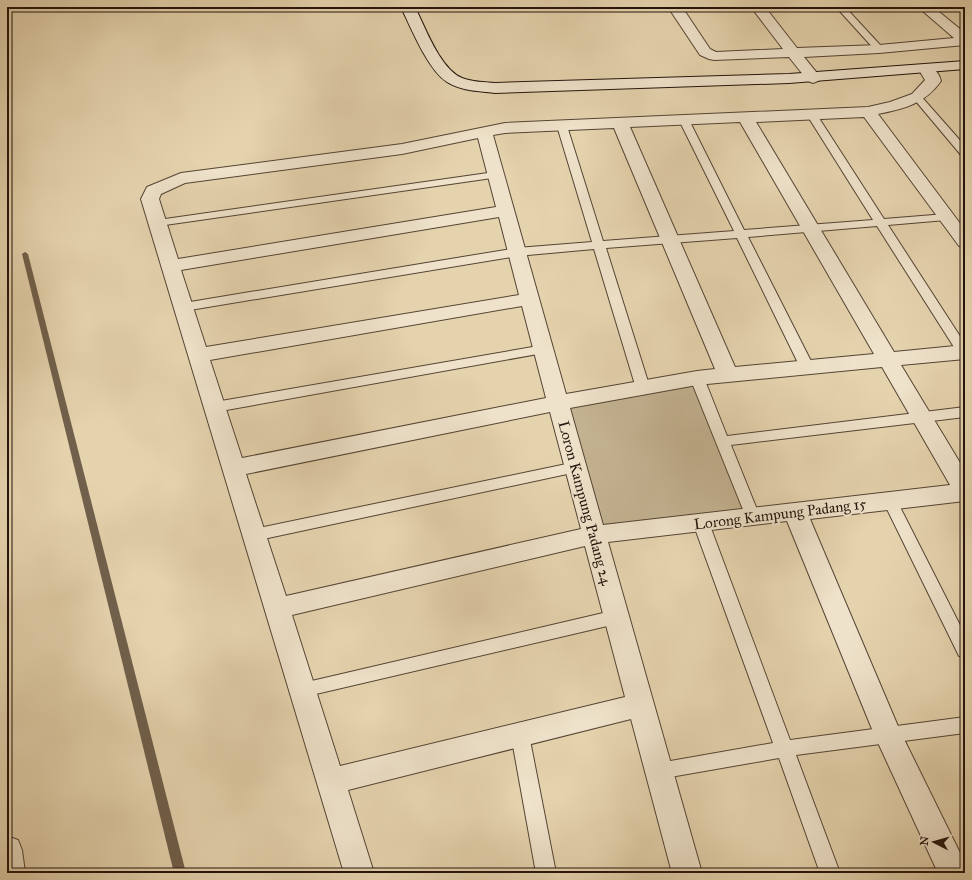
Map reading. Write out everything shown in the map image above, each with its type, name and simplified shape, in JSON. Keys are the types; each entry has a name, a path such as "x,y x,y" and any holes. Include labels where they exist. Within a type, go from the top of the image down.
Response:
{"street":[{"path":"408,7 441,69 452,79 473,85 495,88 725,83 926,70 965,65"},
{"path":"675,7 708,55 879,49 965,40"},
{"path":"758,7 813,78"},
{"path":"925,7 965,40"},
{"path":"359,873 150,199 153,191 181,178 402,149 484,132 527,126 562,126 868,112 895,106 917,97 933,81 932,76 926,70"},
{"path":"868,112 965,242"},
{"path":"745,117 965,492"},
{"path":"620,123 728,375"},
{"name":"Loron Kampung Padang 24","path":"484,132 687,873"},
{"path":"171,266 505,211"},
{"path":"199,355 529,299"},
{"path":"234,468 558,403 697,378 965,352"},
{"name":"Lorong Kampung Padang 15","path":"277,608 594,535 965,492"},
{"path":"795,512 888,734 954,873"},
{"path":"331,781 641,705"},
{"path":"7,850 10,873"}],"lane":[{"path":"840,7 879,49"},
{"path":"917,97 965,153"},
{"path":"812,115 965,352"},
{"path":"684,120 807,367"},
{"path":"562,126 643,388"},
{"path":"158,223 496,175"},
{"path":"184,307 517,252 946,217"},
{"path":"215,407 544,349"},
{"path":"697,378 753,517"},
{"path":"723,441 965,412"},
{"path":"254,535 576,467"},
{"path":"890,501 965,651"},
{"path":"701,523 830,873"},
{"path":"303,690 616,617"},
{"path":"659,771 784,749 965,725"},
{"path":"520,735 546,873"}],"shaded area":[{"path":"697,378 753,517 594,535 558,403"}],"waterway":[{"path":"25,254 180,873"}]}
